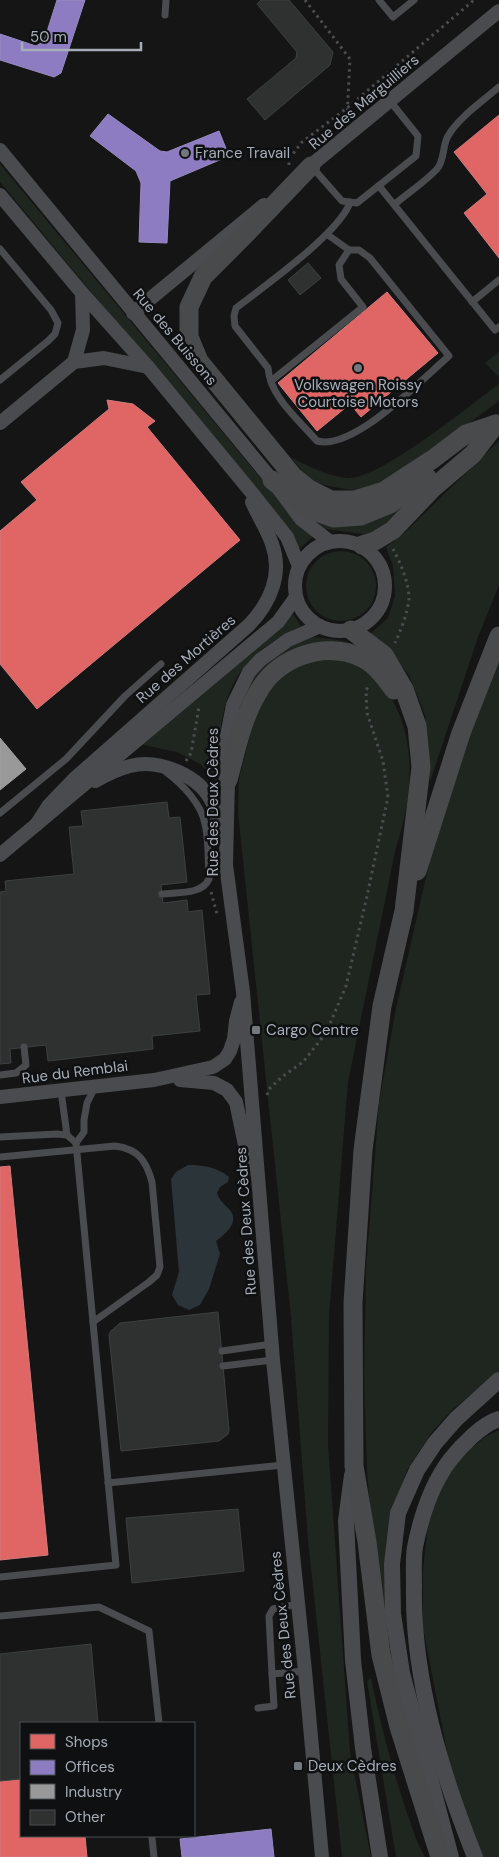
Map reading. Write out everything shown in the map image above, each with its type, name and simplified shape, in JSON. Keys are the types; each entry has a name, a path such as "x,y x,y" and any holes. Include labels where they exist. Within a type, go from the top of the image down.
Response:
{"main road":[{"path":"311,166 203,277 190,307 189,338 199,361 292,476 309,489 331,500 354,500 384,491 433,460 466,434 497,423"},
{"path":"272,480 309,510 334,518 361,516 390,504 468,447 497,423"},
{"path":"362,546 375,541 393,530 433,488 473,454 497,423"},
{"path":"351,630 384,655 404,689 417,726 421,767 404,910"},
{"path":"440,1857 399,1727 380,1655 366,1542 354,1466 353,1303 363,1150 382,1006 404,910 461,734 499,636"},
{"path":"228,780 250,707 258,691 280,668 297,657 312,652 338,651 363,658 378,670 396,692 417,726"}],"street":[{"name":"Rue des Marguilliers","path":"133,312 499,11"},
{"name":"Rue des Buissons","path":"0,150 272,480 301,519 329,541"},
{"path":"0,195 82,293 148,367 246,486 287,538 299,566"},
{"path":"74,362 83,330 82,293"},
{"path":"0,423 74,362 104,358 148,367"},
{"name":"Rue des Mortières","path":"36,825 49,805 74,779 260,614 268,601 273,586 276,559 272,544 246,486"},
{"path":"329,541 346,541 362,546 373,554 381,565 386,591 382,604 374,616 364,625 351,630 335,631 320,626 301,609 296,597 295,587 299,566 307,555 329,541"},
{"name":"Rue des Mortières","path":"0,856 83,787 101,769 278,622 296,597"},
{"name":"Rue des Deux Cèdres","path":"320,626 288,640 266,656 249,672 233,704 226,741 228,780 226,865 244,992 273,1360 322,1857"},
{"path":"83,787 131,765 158,766 180,772 195,782 206,793 216,814 226,865"},
{"name":"Rue du Remblai","path":"0,1097 154,1080 213,1067 225,1059 230,1050 244,992"},
{"name":"Rue du Remblai","path":"154,1080 214,1083 227,1090 236,1102 246,1150 259,1188"},
{"path":"451,1857 402,1673 393,1614 392,1564 398,1513 417,1470 435,1443 456,1419 499,1380"},
{"path":"475,1857 457,1814 440,1758 429,1712 414,1628 415,1548 425,1509 438,1477 457,1451 474,1434 499,1420"},
{"path":"354,1466 346,1521 353,1660 380,1857"}],"lane":[{"path":"165,15 166,0"},
{"path":"379,0 393,17 414,0"},
{"path":"395,204 437,169 442,161 443,149 448,136 467,115 499,88"},
{"path":"311,166 342,201 357,203 416,156 418,136 390,101"},
{"path":"379,186 495,330 499,327"},
{"path":"328,235 348,250 359,250 370,258 448,356 375,421 352,434 326,443 317,441 276,394 268,368 235,326 234,316 236,308 328,235 348,210 350,202"},
{"path":"0,248 51,310 58,323 55,334 48,341 0,380"},
{"path":"271,381 363,307 341,279 339,265 348,250"},
{"path":"472,302 499,280"},
{"path":"0,813 66,758 125,696 161,664"},
{"path":"158,766 176,779 197,803 205,823 209,879 206,885 200,889 162,894"},
{"path":"0,1075 16,1073 26,1065 24,1047"},
{"path":"0,1577 116,1565 77,1146 84,1132 84,1120 88,1103 95,1087"},
{"path":"61,1091 67,1136 77,1146"},
{"path":"0,1137 49,1134 67,1136"},
{"path":"0,1157 77,1146 115,1146 128,1148 139,1155 148,1168 152,1182 160,1267 157,1275 149,1282 93,1322"},
{"path":"222,1351 272,1344"},
{"path":"223,1366 273,1360"},
{"path":"108,1483 283,1465"},
{"path":"258,1708 274,1706 269,1616 273,1609 298,1604"},
{"path":"0,1616 99,1607 149,1631 159,1722"},
{"path":"272,1674 305,1671"},
{"path":"152,1838 154,1857"}],"path":[{"path":"305,0 350,59 347,120"},
{"path":"206,885 212,893 214,909 219,919"}],"shaded area":[{"path":"0,164 302,528 314,536 299,549 295,538 0,182"},
{"path":"499,352 499,377 485,363"},
{"path":"499,384 499,401 423,457 379,484 352,490 328,486 309,480 291,457 325,473 348,478 362,476 424,440"},
{"path":"499,441 499,585 478,637 430,782 425,715 409,675 385,647 370,634 388,618 395,596 393,566 386,547 402,535"},
{"path":"414,494 379,532 363,534 324,529 314,523 314,518"},
{"path":"341,551 354,554 366,561 373,573 376,586 373,599 366,611 354,618 341,621 328,618 316,611 309,599 306,586 309,573 316,561 328,554"},
{"path":"293,614 301,626 275,640 256,655 241,671 231,689 221,730 217,782 200,764 177,752 139,744 270,636"},
{"path":"312,637 348,642 368,649 307,646 234,731 241,697 253,676 279,652"},
{"path":"499,652 499,1371 452,1410 432,1432 407,1470 396,1505 395,1663 389,1657 376,1576 367,1471 364,1378 366,1269 379,1103 395,1013 429,864 456,772"},
{"path":"327,657 360,666 370,672 380,683 393,701 401,720 407,741 409,762 407,806 396,847 348,1082 329,1316 328,1444 350,1752 371,1857 342,1857 308,1540 291,1317 238,813 239,779 260,695 286,673 307,662"},
{"path":"188,1165 210,1167 229,1177 228,1182 220,1187 217,1193 220,1200 229,1209 233,1219 233,1223 224,1235 216,1241 220,1254 209,1289 200,1305 189,1310 178,1305 172,1295 179,1272 171,1179 176,1172"},
{"path":"499,1430 499,1857 482,1857 465,1819 448,1757 423,1628 423,1571 429,1514 444,1480 462,1456 485,1437"},
{"path":"371,1678 395,1775 414,1833 425,1857 396,1857 367,1681"}],"building: Shops":[{"path":"499,115 499,258 464,213 487,194 454,152"},
{"name":"Volkswagen Roissy Courtoise Motors","path":"387,292 438,353 361,417 350,404 317,431 278,383"},
{"path":"107,400 133,404 155,421 147,427 240,540 37,709 0,664 0,531 37,500 21,482 109,409"},
{"path":"10,1166 48,1555 0,1560 0,1167"},
{"path":"20,1779 20,1837 85,1837 87,1857 0,1857 0,1781"}],"building: Offices":[{"path":"57,0 85,0 61,73 54,77 0,60 0,34 36,46 44,41"},
{"path":"108,114 160,151 167,152 219,131 229,156 170,181 167,243 139,242 141,183 136,171 90,136"},
{"path":"271,1829 274,1857 182,1857 180,1839"}],"building: Industry":[{"path":"0,738 26,769 0,790"}],"building: Other":[{"path":"261,0 289,0 333,52 330,65 265,120 247,99 296,58 297,52 257,4"},
{"path":"308,263 321,278 300,295 288,280"},
{"path":"167,802 169,818 180,817 187,882 161,885 163,903 187,900 188,912 202,910 210,994 196,995 200,1031 152,1036 153,1049 48,1061 46,1045 10,1049 11,1063 0,1064 0,892 6,891 5,881 74,874 69,827 83,826 81,811"},
{"path":"218,1312 228,1434 219,1441 121,1451 109,1335 111,1331 120,1323"},
{"path":"238,1509 244,1571 132,1583 126,1518"},
{"path":"91,1644 98,1722 20,1722 20,1779 0,1781 0,1654"}],"place":[{"name":"France Travail","path":"185,153"},
{"name":"Volkswagen Roissy Courtoise Motors","path":"358,368"},
{"name":"Cargo Centre","path":"256,1030"},
{"name":"Deux Cèdres","path":"298,1766"}]}
